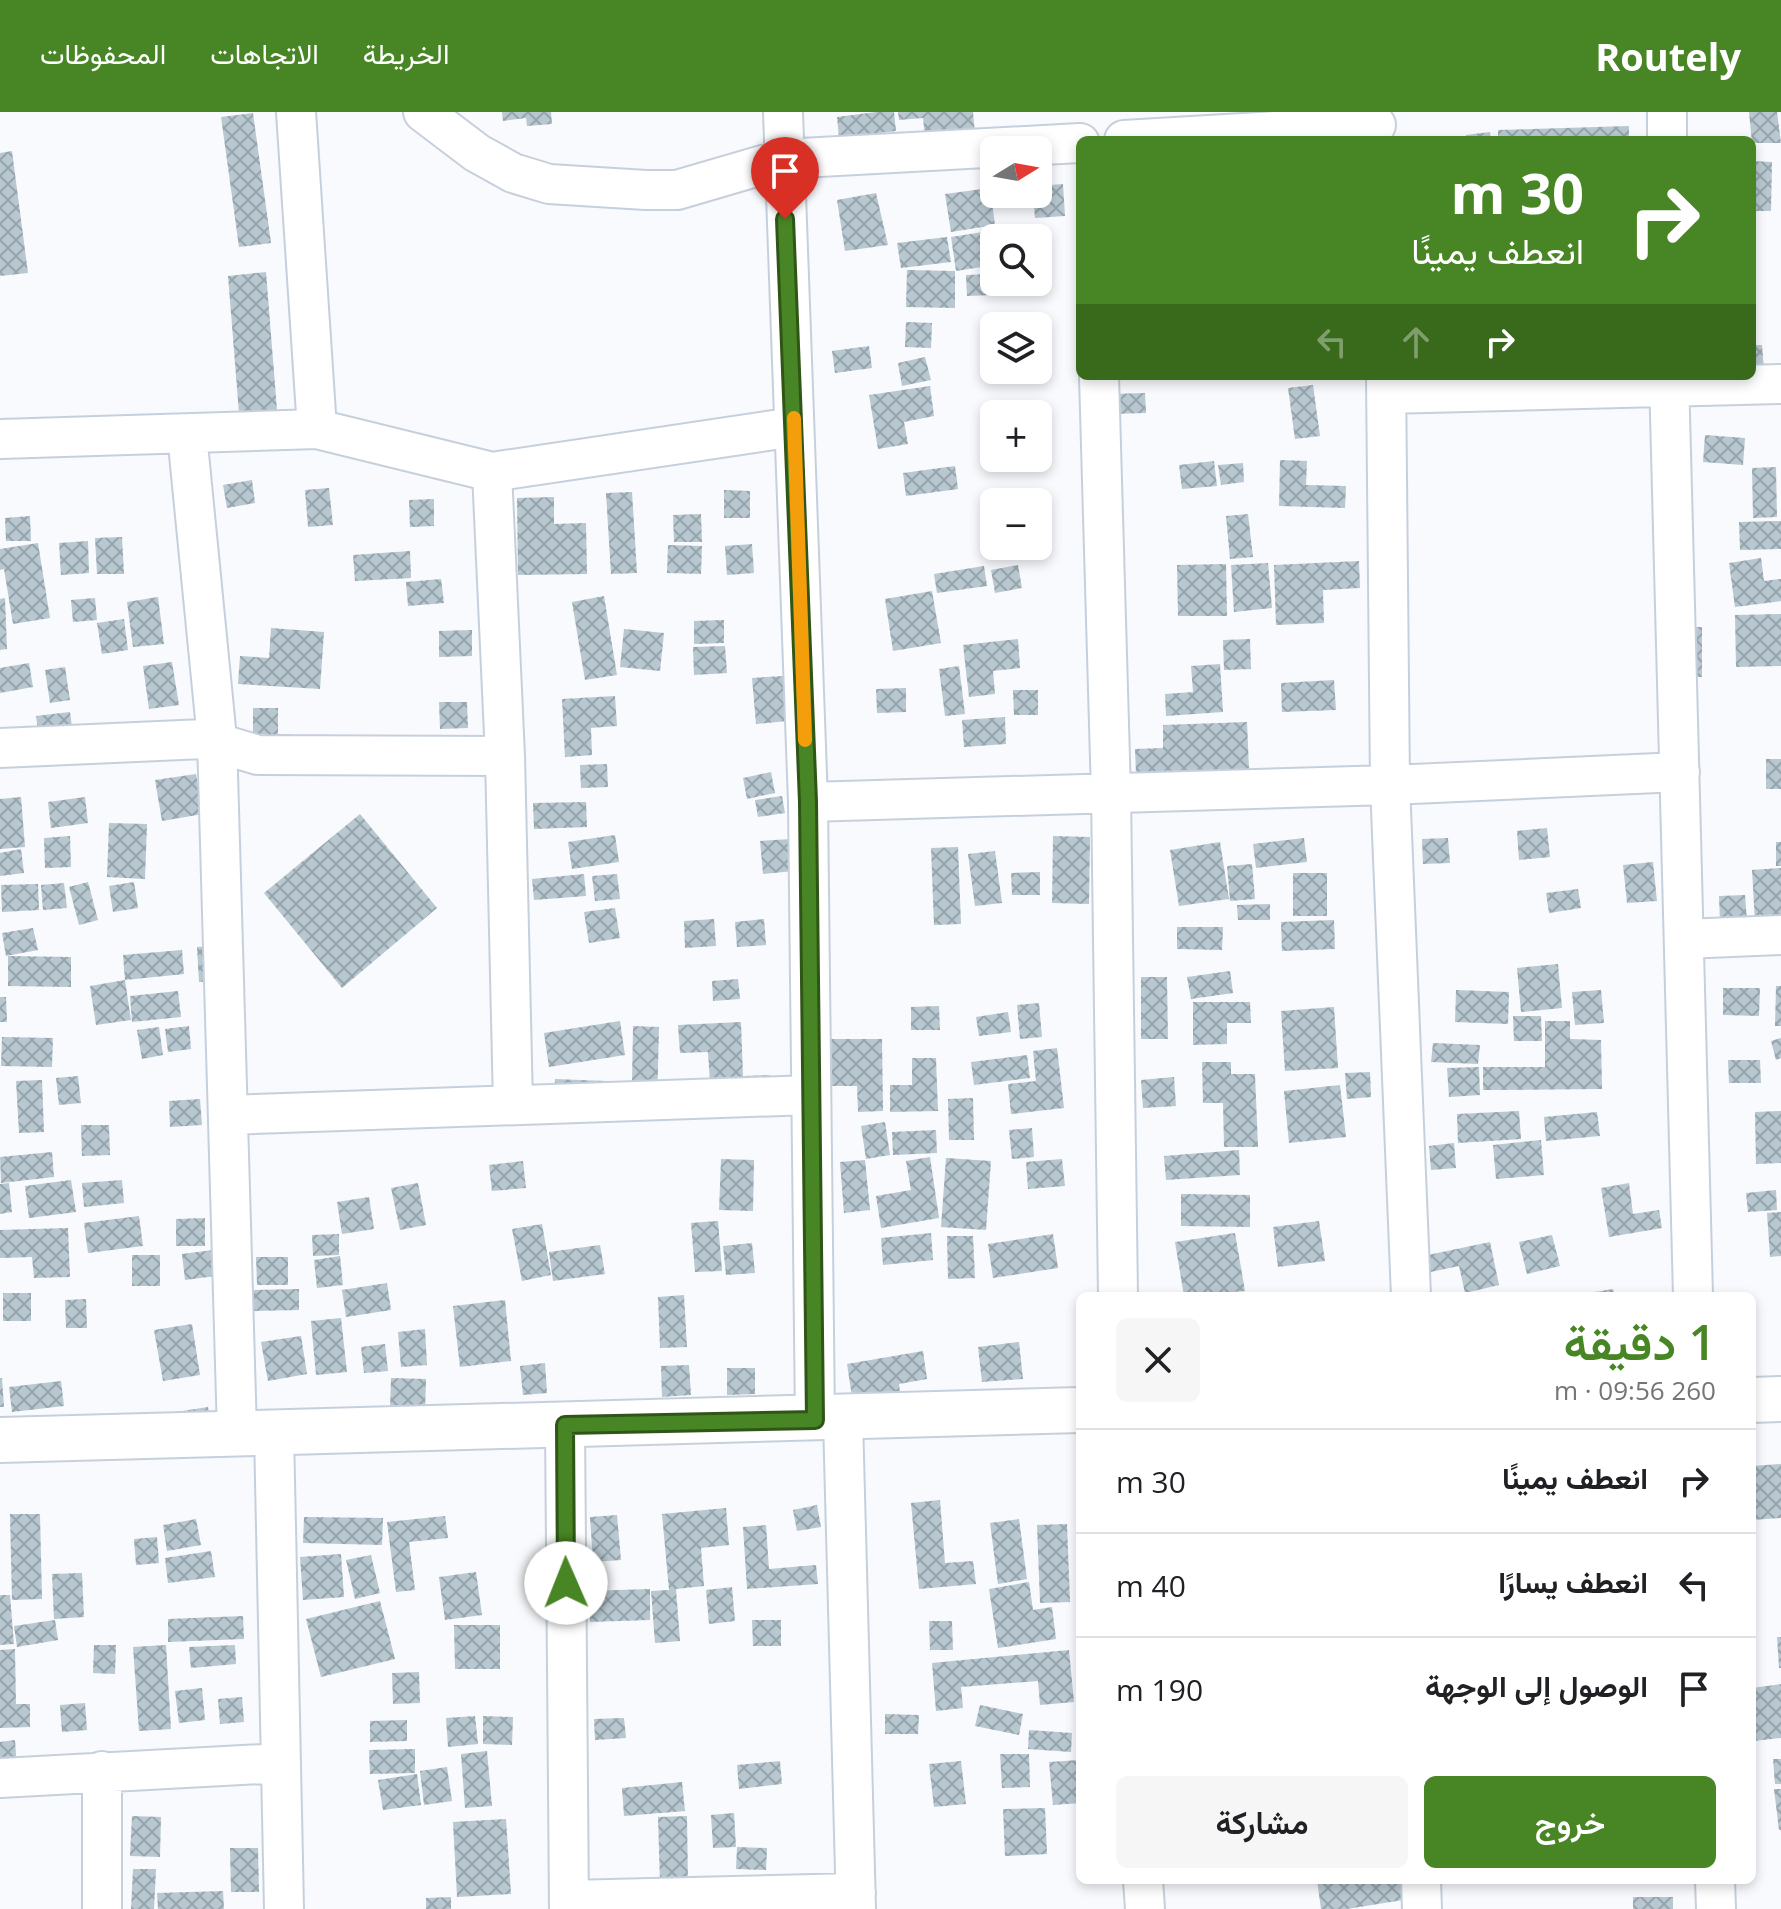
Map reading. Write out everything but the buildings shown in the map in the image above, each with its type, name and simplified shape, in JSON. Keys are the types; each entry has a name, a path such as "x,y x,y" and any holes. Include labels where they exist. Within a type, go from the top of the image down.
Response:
{"street":[{"path":"296,112 317,429"},
{"path":"423,112 477,153 513,173 549,184 677,190 783,159 1076,143"},
{"path":"565,1425 569,1904 856,1901 811,1095 808,802 783,112"},
{"path":"1091,112 1092,136"},
{"path":"1667,112 1667,136"},
{"path":"1196,136 1377,126"},
{"path":"1099,380 1111,794 1118,1292"},
{"path":"1411,1292 1390,785 1387,385 1669,381 1781,384"},
{"path":"1669,381 1693,1292"},
{"path":"0,439 317,429 492,472 794,427"},
{"path":"187,434 217,739 228,1115 281,1763 284,1909"},
{"path":"492,472 505,756 513,1105"},
{"path":"0,748 217,739 258,755 505,756"},
{"path":"808,802 1390,785 1680,772"},
{"path":"1684,939 1781,935"},
{"path":"228,1115 811,1095"},
{"path":"1756,1400 1781,1399"},
{"path":"0,1440 829,1420 1076,1410"},
{"path":"0,1778 281,1763"},
{"path":"102,1771 102,1909"},
{"path":"1143,1884 1145,1909"},
{"path":"1421,1884 1422,1909"},
{"path":"1715,1884 1716,1909"}],"slow traffic":[{"path":"794,418 805,740"}],"route":[{"path":"566,1583 565,1425 815,1420 808,802 785,219"}]}
